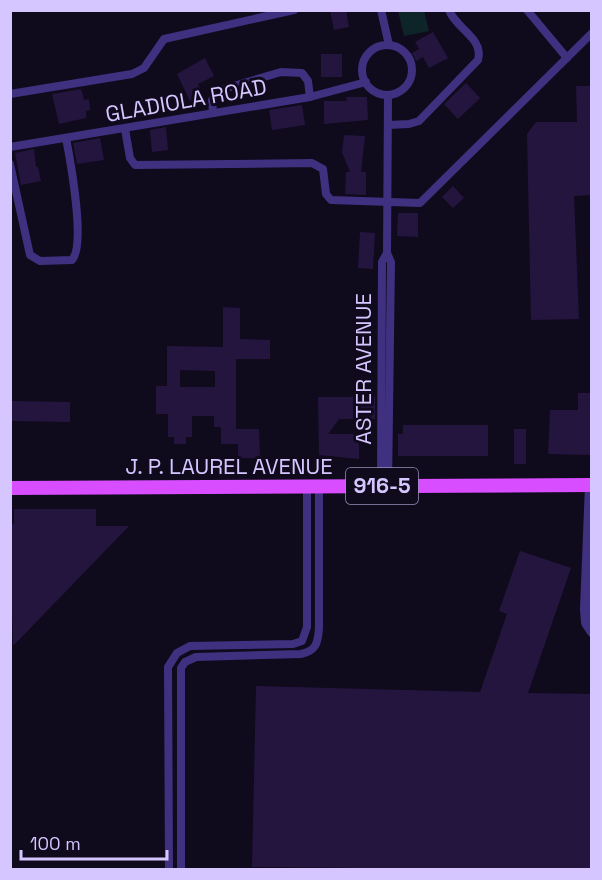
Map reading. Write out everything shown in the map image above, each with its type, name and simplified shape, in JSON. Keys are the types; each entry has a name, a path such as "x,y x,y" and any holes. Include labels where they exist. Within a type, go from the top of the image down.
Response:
{"main road":[{"name":"J. P. LAUREL AVENUE","path":"10,488 591,485"}],"street":[{"path":"10,94 132,74 144,68 161,43 169,37 294,10"},
{"path":"381,10 389,45"},
{"path":"388,125 419,121 478,60 480,53 477,44 449,10"},
{"path":"527,10 567,58"},
{"path":"125,129 130,158 135,165 312,163 323,170 326,194 331,200 413,204 425,201 591,33"},
{"path":"389,45 403,51 410,59 412,69 411,79 405,87 388,95 375,92 366,82 363,68 368,55 379,46 389,45"},
{"path":"213,113 212,100 217,91 281,72 302,73 308,81 310,97"},
{"name":"GLADIOLA ROAD","path":"10,147 310,97 366,82"},
{"name":"ASTER AVENUE","path":"384,485 386,279 391,262 387,253 388,95"},
{"path":"10,164 28,251 33,258 40,261 68,261 77,254 76,201 66,138"},
{"path":"591,485 585,609 586,623 591,632"},
{"path":"169,870 167,673 173,657 182,649 198,645 293,644 302,641 307,627 307,573 313,486"},
{"path":"181,870 179,674 185,662 196,657 301,654 313,651 318,641 319,573 313,486"},
{"path":"307,573 319,573"},
{"path":"168,745 180,745"}],"green space":[{"path":"398,11 424,11 429,31 404,36"}],"building":[{"path":"330,10 346,10 349,27 334,30"},
{"path":"433,32 448,58 429,68 423,57 416,61 412,53 419,49 415,42"},
{"path":"321,54 342,54 342,77 321,77"},
{"path":"205,58 214,76 198,84 203,95 190,101 177,74"},
{"path":"466,83 480,98 458,119 444,104"},
{"path":"576,86 591,86 591,195 574,196 579,319 531,320 527,134 536,122 577,122"},
{"path":"81,89 84,100 89,99 90,110 86,111 86,118 59,124 52,94"},
{"path":"346,97 367,97 368,120 324,124 324,101 347,101"},
{"path":"302,105 305,125 272,130 269,110"},
{"path":"166,127 168,150 152,152 150,130"},
{"path":"344,135 365,136 361,172 366,172 366,195 345,194 346,172 350,172 342,152"},
{"path":"100,138 104,160 77,164 73,143"},
{"path":"34,149 36,167 38,167 41,181 21,185 15,153"},
{"path":"453,186 464,198 453,208 442,197"},
{"path":"398,213 418,213 418,237 397,236"},
{"path":"360,232 375,233 373,269 358,268"},
{"path":"223,307 240,308 240,339 270,340 270,359 236,359 236,429 259,429 260,458 238,458 238,444 221,444 221,427 214,427 214,416 192,416 192,437 186,437 186,444 174,444 174,437 168,437 168,414 156,414 156,386 167,386 167,346 223,347","holes":["180,370 215,371 215,387 180,387"]},
{"path":"578,393 591,393 591,455 548,454 550,410 578,410"},
{"path":"318,397 375,397 375,419 339,419 328,434 359,434 359,459 319,455"},
{"path":"10,401 70,402 70,422 10,421"},
{"path":"403,425 488,425 488,456 398,456 398,434 403,434"},
{"path":"514,429 526,429 526,464 514,464"},
{"path":"14,509 96,509 96,526 129,526 13,646 10,525 14,524"},
{"path":"520,551 571,568 528,693 591,694 591,870 252,867 256,686 480,692 507,614 499,611"}]}
